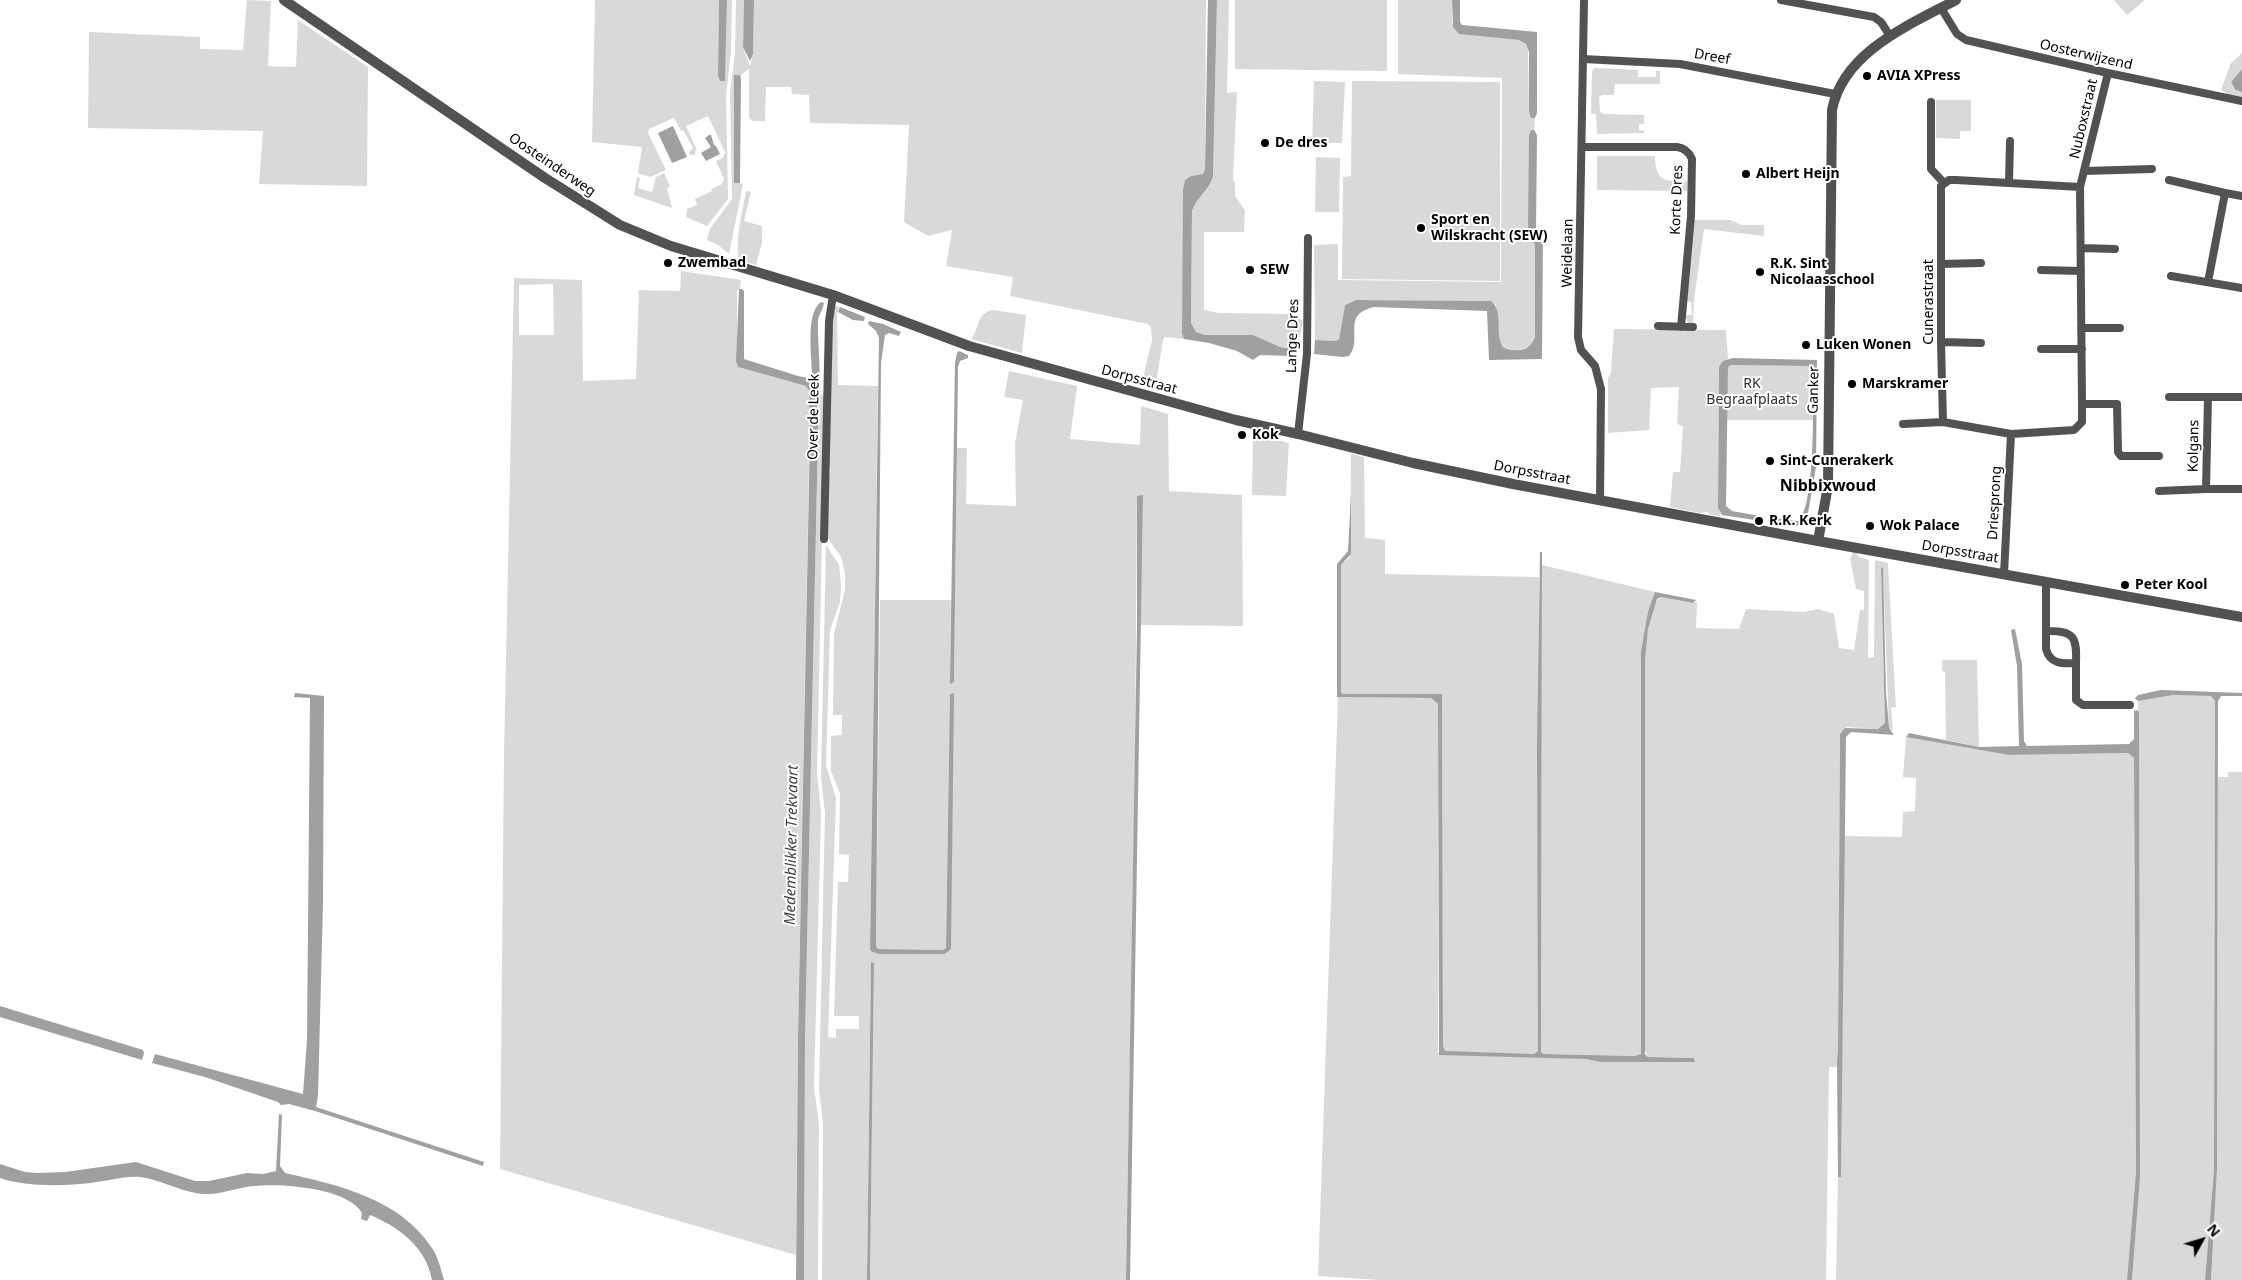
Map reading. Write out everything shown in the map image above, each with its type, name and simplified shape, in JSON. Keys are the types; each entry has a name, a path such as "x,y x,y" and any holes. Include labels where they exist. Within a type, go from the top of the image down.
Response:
{"street":[{"name":"Oosteinderweg","path":"284,0 545,178 620,225 679,249 833,295"},
{"name":"Weidelaan","path":"1584,0 1578,337 1581,350 1595,366 1601,389 1600,500"},
{"path":"1781,0 1874,17 1881,22 1890,36"},
{"name":"Ganker","path":"1818,541 1828,486 1832,110 1835,94 1855,65 1890,36 1956,0"},
{"name":"Oosterwijzend","path":"1941,8 1957,34 1966,40 2108,73 2242,101"},
{"name":"Dreef","path":"1583,59 1680,64 1835,94"},
{"name":"Nuboxstraat","path":"2082,404 2080,187 2108,73"},
{"path":"1931,102 1931,169 1943,182 1956,180 2080,187"},
{"path":"2008,182 2010,141"},
{"name":"Korte Dres","path":"1582,147 1677,147 1686,150 1690,155 1691,216 1680,327"},
{"name":"Nuboxstraat","path":"2084,171 2152,169"},
{"path":"2169,180 2242,196"},
{"name":"Cunerastraat","path":"1943,182 1940,192 1943,422"},
{"path":"2208,282 2225,192"},
{"name":"Lange Dres","path":"1298,434 1306,354 1308,238"},
{"path":"2081,248 2115,249"},
{"path":"1941,264 1981,263"},
{"path":"2041,270 2081,271"},
{"path":"2171,276 2242,288"},
{"name":"Dorpsstraat","path":"833,295 969,346 1017,361 1068,373 1236,420 1413,463 1818,541 2242,617"},
{"name":"Over de Leek","path":"824,539 829,321 833,295"},
{"path":"1658,326 1693,327"},
{"path":"2082,328 2120,328"},
{"path":"1941,342 1980,343"},
{"path":"2041,349 2082,349"},
{"name":"Kolgans","path":"2208,397 2206,489 2242,489"},
{"path":"2169,398 2242,397"},
{"path":"1903,424 1943,422 2011,434 2074,430 2082,422 2082,404 2117,404 2118,452 2121,456 2159,456"},
{"name":"Driesprong","path":"2004,574 2011,434"},
{"path":"2159,491 2206,489"},
{"path":"2046,582 2046,649 2049,657 2059,663 2076,663"},
{"path":"2046,631 2061,631 2070,634 2076,645 2076,697 2079,703 2130,705"}],"green space":[{"path":"247,0 271,1 268,66 296,67 298,20 368,67 367,186 259,184 263,131 88,128 89,32 200,37 200,49 243,50"},
{"path":"595,0 719,0 718,75 725,78 727,0 732,0 731,52 726,95 728,199 707,226 686,217 687,209 697,205 695,199 712,191 712,189 722,184 724,179 716,161 723,158 725,152 708,116 686,126 696,148 695,155 690,155 689,152 693,148 674,118 649,129 648,133 666,170 650,177 638,173 642,147 592,142"},
{"path":"736,0 744,0 743,47 750,66 753,54 754,0 1206,0 1205,169 1203,174 1191,176 1185,180 1182,334 1184,339 1165,337 1163,340 1155,390 1141,386 1152,340 1151,327 1148,324 1010,296 1013,277 946,266 952,230 928,236 904,222 909,125 810,123 809,95 792,94 791,87 766,87 765,121 752,121 749,118 749,69 740,76 738,74 740,183 743,184 729,254 718,245 707,240 710,229 732,199 730,93 735,52"},
{"path":"1217,0 1229,0 1227,93 1237,92 1233,181 1235,182 1235,196 1245,210 1244,232 1204,232 1204,310 1219,313 1293,314 1303,321 1297,350 1280,347 1253,335 1205,335 1196,332 1191,323 1192,211 1213,176"},
{"path":"1235,0 1387,0 1387,71 1235,69"},
{"path":"1398,0 1452,0 1452,23 1459,34 1519,40 1526,44 1528,49 1529,112 1531,118 1535,118 1529,236 1535,245 1535,337 1527,348 1514,350 1504,348 1499,342 1496,305 1490,301 1356,300 1345,305 1339,339 1336,341 1315,340 1314,245 1338,244 1338,280 1501,282 1502,78 1398,74"},
{"path":"2114,0 2145,0 2127,15"},
{"path":"2242,53 2242,69 2231,82 2234,90 2242,92 2242,98 2231,96 2221,90 2231,63"},
{"path":"1595,68 1638,70 1638,77 1656,77 1656,71 1660,71 1660,84 1615,84 1614,95 1602,95 1599,97 1600,111 1603,114 1644,115 1644,124 1639,124 1639,130 1644,131 1644,133 1597,134 1596,114 1591,114 1592,71"},
{"path":"1314,81 1345,82 1342,143 1312,143"},
{"path":"1352,81 1500,82 1500,281 1342,279 1343,177 1351,176"},
{"path":"1936,100 1971,100 1971,131 1960,131 1960,139 1936,138"},
{"path":"1597,156 1655,156 1655,165 1659,175 1667,180 1687,182 1687,191 1597,190"},
{"path":"1316,157 1340,158 1339,212 1315,212"},
{"path":"664,173 670,186 667,188 672,208 634,195 637,177 640,178 638,188 652,192 656,177"},
{"path":"746,191 751,192 744,221 762,226 762,243 756,265 739,260 738,235"},
{"path":"1694,220 1730,220 1742,225 1764,225 1764,236 1704,229 1694,300 1693,323 1688,323 1685,315 1692,315 1691,302 1684,301"},
{"path":"681,271 741,280 740,288 737,291 738,367 806,386 810,392 810,408 813,408 810,415 798,1038 796,1255 500,1169 504,755 514,278 582,280 583,381 636,379 639,290 680,291","holes":["553,284 554,335 519,335 519,285"]},
{"path":"832,305 840,307 837,314 838,385 878,386 870,948 874,953 947,954 950,694 946,948 943,950 878,949 876,947 880,600 951,600 950,682 954,683 957,448 967,448 966,504 1016,506 1015,443 1023,400 1004,397 1009,371 1077,386 1070,439 1140,445 1141,406 1168,414 1169,491 1242,495 1243,626 1140,625 1143,496 1137,496 1135,761 1126,1280 870,1280 874,963 871,963 867,1280 822,1280 823,1124 819,1089 825,813 821,777 826,545 839,565 841,585 840,602 830,630 826,765 836,798 828,1037 836,1038 836,1029 859,1029 859,1016 834,1016 838,882 848,882 849,855 839,854 840,793 831,771 831,736 842,735 842,715 833,715 834,634 845,590 845,574 841,557 827,537 827,480 830,472 828,464"},
{"path":"993,310 1026,315 1022,353 971,339 984,314"},
{"path":"1614,329 1726,330 1728,359 1719,367 1718,504 1721,517 1708,514 1708,512 1700,513 1670,507 1673,472 1680,472 1683,426 1677,424 1679,387 1651,388 1649,430 1608,433 1608,378 1611,373"},
{"name":"RK Begraafplaats","path":"1730,365 1809,366 1813,370 1813,420 1726,420 1728,368"},
{"path":"819,393 825,398 817,774 821,812 814,1087 819,1125 818,1280 804,1280 805,1038 818,435 818,414 816,411 819,408"},
{"path":"1253,434 1289,443 1286,496 1252,495"},
{"path":"1351,454 1364,457 1365,538 1385,540 1385,574 1539,577 1538,1051 1534,1054 1447,1052 1443,1050 1442,694 1343,694 1340,690 1341,565 1350,557"},
{"path":"1853,552 1856,552 1859,557 1869,560 1868,658 1874,657 1875,560 1888,563 1896,707 1891,708 1893,731 1889,728 1883,569 1881,567 1885,723 1878,729 1847,727 1840,734 1838,1050 1837,1067 1829,1067 1826,1280 1379,1280 1318,1276 1338,697 1431,698 1438,704 1438,1053 1586,1059 1600,1062 1695,1062 1694,1058 1648,1057 1645,1051 1645,660 1650,616 1661,597 1693,603 1697,602 1696,628 1739,629 1746,609 1804,612 1818,609 1834,614 1839,648 1854,650 1860,610 1864,610 1864,591 1856,589 1850,558"},
{"path":"1542,565 1655,592 1648,611 1641,651 1642,1053 1639,1056 1544,1054 1541,1052"},
{"path":"1942,660 1977,660 1979,747 1946,740 1945,672 1942,671"},
{"path":"2173,695 2211,696 2215,701 2214,1169 2205,1280 2132,1280 2140,1177 2138,701"},
{"path":"1906,737 2009,755 2128,753 2134,758 2136,1172 2127,1280 1836,1280 1838,1177 1841,1176 1844,836 1902,837 1903,812 1915,811 1916,778 1903,777"},
{"path":"2228,772 2242,772 2242,1280 2211,1280 2217,1169 2218,777 2228,777"}],"shaded area":[{"path":"719,0 727,0 725,81 720,81 718,75"},
{"path":"744,0 754,0 753,54 750,61 743,47"},
{"path":"1208,0 1217,0 1213,176 1192,211 1191,323 1196,332 1205,335 1253,335 1280,347 1297,350 1297,354 1290,356 1260,355 1253,360 1237,351 1209,343 1184,339 1182,334 1183,190 1185,180 1191,176 1203,174 1205,169"},
{"path":"1452,0 1460,0 1460,22 1462,25 1537,32 1537,113 1535,118 1531,118 1529,112 1529,52 1526,44 1519,40 1459,34 1453,27"},
{"path":"2242,69 2242,92 2235,90 2231,82"},
{"path":"734,75 740,75 741,79 740,183 734,183"},
{"path":"673,126 687,157 672,163 658,133"},
{"path":"1531,130 1534,130 1537,135 1536,231 1543,236 1542,359 1489,360 1487,311 1374,307 1364,311 1355,321 1353,349 1349,356 1314,354 1315,340 1336,341 1339,339 1345,305 1356,300 1491,301 1497,311 1499,337 1504,348 1523,350 1530,346 1535,337 1535,245 1528,232 1529,136"},
{"path":"711,135 714,145 720,154 706,161 701,153 711,147 705,138"},
{"path":"739,289 744,291 744,359 808,378 812,375 811,325 816,308 821,302 824,303 818,322 820,394 816,411 818,414 818,435 805,1038 804,1280 796,1280 798,1038 810,415 813,409 809,407 810,392 806,386 738,367 736,361"},
{"path":"840,307 865,317 864,321 853,320 838,312"},
{"path":"869,321 883,324 901,332 899,336 889,333 885,335 881,363 876,946 878,949 943,950 946,948 950,694 954,693 951,949 945,954 879,954 872,952 870,949 879,338 876,331 868,324"},
{"path":"959,351 968,355 968,358 960,361 958,367 954,682 951,684 955,363"},
{"path":"1733,358 1817,360 1816,467 1807,519 1802,524 1793,527 1771,522 1773,518 1798,521 1804,512 1811,474 1812,450 1813,370 1808,366 1730,365 1728,368 1726,506 1732,511 1760,516 1762,517 1761,521 1722,515 1718,508 1719,367 1723,361"},
{"path":"1351,494 1351,554 1341,565 1341,692 1343,694 1442,694 1443,1046 1445,1051 1534,1054 1538,1051 1537,747 1540,552 1542,552 1541,1052 1544,1054 1635,1056 1641,1054 1641,651 1648,611 1655,592 1696,600 1693,603 1661,597 1657,599 1648,629 1645,660 1645,1054 1648,1057 1694,1058 1695,1062 1600,1062 1586,1059 1439,1055 1438,704 1431,698 1337,697 1337,564 1348,551"},
{"path":"1143,495 1130,1280 1126,1280 1137,625 1137,496"},
{"path":"1883,567 1886,692 1889,728 1894,735 1851,732 1846,737 1841,1177 1838,1177 1837,1061 1840,734 1845,728 1878,729 1885,723 1881,568"},
{"path":"2015,629 2022,664 2024,741 2027,746 2129,744 2134,739 2134,711 2137,710 2139,713 2140,1177 2132,1280 2127,1280 2136,1172 2134,758 2128,753 2009,755 1906,737 1909,733 1979,747 2019,746 2017,666 2011,630"},
{"path":"2161,690 2242,693 2242,696 2221,696 2218,701 2217,1169 2211,1280 2205,1280 2214,1169 2215,701 2211,696 2173,695 2138,701 2135,698 2138,695"},
{"path":"295,693 324,696 323,903 318,1096 316,1107 484,1162 483,1166 315,1111 289,1104 281,1105 278,1102 205,1077 152,1063 155,1054 303,1094 307,1040 310,698 294,697"},
{"path":"871,962 874,963 870,1280 867,1280"},
{"path":"0,1006 143,1050 142,1060 0,1017"},
{"path":"279,1114 282,1115 280,1166 285,1173 347,1189 386,1206 403,1217 419,1231 432,1248 438,1259 444,1280 432,1280 424,1258 401,1232 370,1215 367,1221 361,1219 362,1213 343,1198 313,1189 266,1185 201,1194 140,1177 69,1185 21,1183 0,1178 0,1164 25,1172 37,1173 65,1172 136,1162 195,1181 209,1181 247,1173 263,1174 276,1171"}],"place":[{"name":"AVIA XPress","path":"1867,76"},
{"name":"De dres","path":"1265,143"},
{"name":"Albert Heijn","path":"1746,174"},
{"name":"Sport en Wilskracht (SEW)","path":"1421,228"},
{"name":"Zwembad","path":"668,263"},
{"name":"SEW","path":"1250,270"},
{"name":"R.K. Sint Nicolaasschool","path":"1760,272"},
{"name":"Luken Wonen","path":"1806,345"},
{"name":"Marskramer","path":"1852,384"},
{"name":"Kok","path":"1242,435"},
{"name":"Sint-Cunerakerk","path":"1770,461"},
{"name":"R.K. Kerk","path":"1759,521"},
{"name":"Wok Palace","path":"1870,526"},
{"name":"Peter Kool","path":"2125,585"}],"district":[{"name":"Nibbixwoud","path":"1828,486"}],"water label":[{"name":"Medemblikker Trekvaart","path":"792,845"}]}
